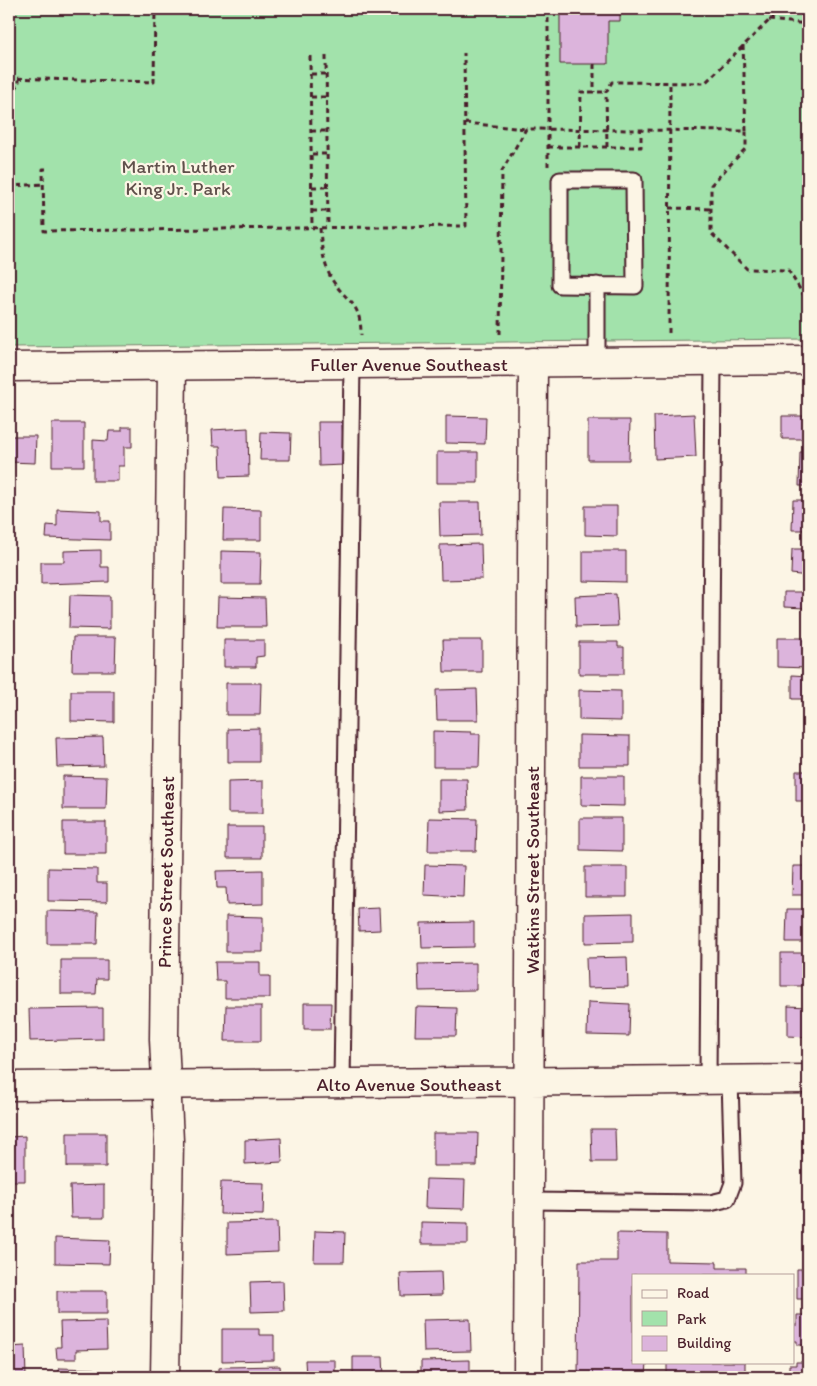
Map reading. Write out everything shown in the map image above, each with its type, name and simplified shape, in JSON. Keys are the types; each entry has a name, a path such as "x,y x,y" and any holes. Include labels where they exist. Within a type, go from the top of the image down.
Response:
{"street":[{"name":"Fuller Avenue Southeast","path":"9,367 808,360"},
{"name":"Watkins Street Southeast","path":"528,1377 532,1083 534,362"},
{"name":"Prince Street Southeast","path":"165,1377 168,1086 164,1039 172,366"},
{"name":"Alto Avenue Southeast","path":"9,1086 532,1083 808,1079"}],"lane":[{"path":"560,180 634,180 635,286 560,285 560,180"},
{"path":"597,285 597,362"},
{"path":"530,1201 710,1203 727,1199 733,1183 719,1081 714,360"},
{"path":"342,1084 352,364"}],"path":[{"path":"9,78 154,82 155,9"},
{"path":"548,9 548,170 560,180"},
{"path":"607,147 606,92 612,82 706,82 781,9"},
{"path":"768,20 808,24"},
{"path":"743,45 746,131"},
{"path":"46,169 44,169 44,231 466,226 464,53"},
{"path":"310,56 312,228"},
{"path":"326,56 328,228"},
{"path":"594,64 594,92"},
{"path":"311,74 326,74"},
{"path":"9,97 19,84 19,78"},
{"path":"669,333 670,83"},
{"path":"580,147 580,92 606,92"},
{"path":"311,98 326,98"},
{"path":"465,123 526,129"},
{"path":"548,147 641,147 641,130"},
{"path":"311,131 327,131"},
{"path":"312,154 327,154"},
{"path":"9,186 44,184"},
{"path":"312,187 328,187"},
{"path":"669,208 711,209"},
{"path":"312,211 328,211"},
{"path":"320,228 321,246 325,262 332,278 359,311 362,335"}],"green space":[{"name":"Martin Luther King Jr. Park","path":"9,9 808,9 808,339 9,347"}],"building":[{"path":"560,9 620,9 620,21 608,21 608,64 560,64"},
{"path":"804,406 808,406 808,439 782,439 782,416 804,416"},
{"path":"694,414 696,457 655,459 654,416"},
{"path":"446,416 486,417 485,444 446,443"},
{"path":"588,420 630,420 629,460 588,460"},
{"path":"318,422 342,422 344,465 319,466"},
{"path":"52,423 84,423 84,466 52,466"},
{"path":"122,427 132,427 132,447 124,447 124,466 118,466 118,481 93,481 93,440 108,441 109,431 122,431"},
{"path":"248,428 249,476 221,477 220,446 213,446 212,430"},
{"path":"261,432 291,433 290,460 260,460"},
{"path":"9,436 36,436 35,463 9,462"},
{"path":"437,452 478,452 478,483 437,483"},
{"path":"800,452 808,452 808,486 799,486"},
{"path":"793,500 808,500 808,530 792,530"},
{"path":"439,502 480,502 481,535 440,536"},
{"path":"585,506 617,506 617,536 585,535"},
{"path":"57,509 101,511 101,521 110,521 110,540 46,538 47,525 57,526"},
{"path":"224,509 261,510 261,540 223,540"},
{"path":"481,544 482,579 441,580 440,545"},
{"path":"808,547 808,576 791,574 792,549 806,549"},
{"path":"101,550 101,567 109,567 109,582 41,584 41,562 64,562 64,551"},
{"path":"221,551 261,552 260,584 221,584"},
{"path":"583,551 626,551 626,582 583,581"},
{"path":"784,592 808,592 808,624 806,624 805,608 784,607"},
{"path":"616,594 618,626 576,627 575,596"},
{"path":"70,595 110,596 110,629 69,628"},
{"path":"218,597 265,598 266,627 217,627"},
{"path":"73,637 116,637 115,671 72,671"},
{"path":"777,638 808,638 808,668 777,667"},
{"path":"224,640 264,640 264,656 256,657 256,667 224,667"},
{"path":"443,640 482,640 482,672 444,672"},
{"path":"579,642 618,642 618,647 624,647 624,674 579,674"},
{"path":"792,675 808,676 808,709 802,709 802,699 792,699"},
{"path":"226,683 261,683 260,715 226,715"},
{"path":"477,689 478,720 437,720 436,690"},
{"path":"579,690 621,691 621,721 579,720"},
{"path":"71,691 114,691 114,722 71,721"},
{"path":"259,728 259,762 228,762 228,729"},
{"path":"805,728 808,728 808,758 805,758"},
{"path":"433,731 480,734 479,767 433,767"},
{"path":"579,735 630,736 630,766 579,766"},
{"path":"103,737 104,766 57,767 56,738"},
{"path":"796,771 808,771 808,801 796,801"},
{"path":"63,776 107,777 106,809 63,809"},
{"path":"581,776 624,776 624,806 581,805"},
{"path":"439,779 467,779 468,810 439,811"},
{"path":"263,781 263,813 228,813 228,782"},
{"path":"429,818 477,819 476,851 428,851"},
{"path":"580,818 622,818 622,851 580,850"},
{"path":"803,819 808,819 808,849 803,849"},
{"path":"63,822 106,822 106,854 63,854"},
{"path":"227,827 262,827 262,858 227,858"},
{"path":"805,860 808,860 808,895 792,895 793,866 805,866"},
{"path":"425,865 464,866 463,897 424,895"},
{"path":"585,867 627,867 627,897 585,897"},
{"path":"48,868 97,869 97,883 107,883 107,902 48,901"},
{"path":"263,870 263,904 227,905 226,888 217,888 216,871"},
{"path":"379,908 380,930 359,931 358,909"},
{"path":"787,909 808,909 808,942 786,942"},
{"path":"47,911 98,912 97,944 47,944"},
{"path":"633,913 633,942 585,943 585,914"},
{"path":"226,916 263,917 263,952 226,952"},
{"path":"474,922 474,947 422,948 421,923"},
{"path":"781,953 808,953 808,986 781,986"},
{"path":"627,957 628,987 587,988 586,958"},
{"path":"61,960 107,960 107,979 97,979 96,994 61,994"},
{"path":"215,962 260,962 260,976 270,976 270,998 225,998 225,981 216,981"},
{"path":"476,963 476,990 419,991 418,964"},
{"path":"588,1002 630,1004 629,1036 587,1035"},
{"path":"304,1003 331,1003 330,1029 304,1029"},
{"path":"226,1006 261,1006 261,1041 225,1041"},
{"path":"788,1006 808,1007 808,1037 788,1036"},
{"path":"416,1007 457,1008 456,1036 415,1036"},
{"path":"103,1008 103,1039 30,1041 29,1009"},
{"path":"591,1129 615,1129 616,1162 592,1162"},
{"path":"67,1133 106,1133 106,1167 67,1167"},
{"path":"433,1133 478,1133 477,1166 433,1166"},
{"path":"25,1136 25,1181 9,1181 9,1137"},
{"path":"281,1138 282,1162 245,1164 245,1140"},
{"path":"426,1179 465,1180 464,1209 425,1208"},
{"path":"221,1182 264,1183 263,1215 220,1214"},
{"path":"104,1185 104,1218 71,1218 70,1186"},
{"path":"277,1222 278,1252 227,1254 227,1223"},
{"path":"421,1222 468,1223 468,1244 421,1244"},
{"path":"315,1231 345,1232 344,1262 314,1262"},
{"path":"617,1233 667,1234 667,1261 717,1262 717,1268 746,1268 746,1274 632,1274 632,1364 647,1364 646,1377 578,1377 579,1261 617,1261"},
{"path":"55,1238 110,1240 109,1264 55,1263"},
{"path":"797,1269 808,1269 808,1299 797,1299"},
{"path":"441,1272 442,1295 401,1296 400,1273"},
{"path":"283,1281 284,1311 251,1312 250,1282"},
{"path":"57,1291 107,1291 107,1314 57,1314"},
{"path":"797,1315 808,1315 808,1345 797,1345 797,1341 794,1341 794,1325 797,1325"},
{"path":"470,1319 471,1351 424,1352 423,1320"},
{"path":"106,1321 107,1349 76,1350 76,1359 57,1359 56,1347 61,1347 60,1322"},
{"path":"222,1329 259,1329 259,1335 274,1335 274,1360 222,1361"},
{"path":"25,1346 26,1377 9,1377 9,1347"},
{"path":"353,1357 383,1357 384,1377 353,1377"},
{"path":"305,1360 335,1360 335,1377 306,1377"},
{"path":"470,1360 470,1377 421,1377 421,1361"},
{"path":"796,1362 808,1362 808,1377 789,1377 789,1365 796,1365"},
{"path":"667,1364 745,1364 745,1377 667,1376"},
{"path":"280,1366 281,1377 219,1377 219,1368"},
{"path":"59,1368 94,1369 94,1377 58,1377"}]}
